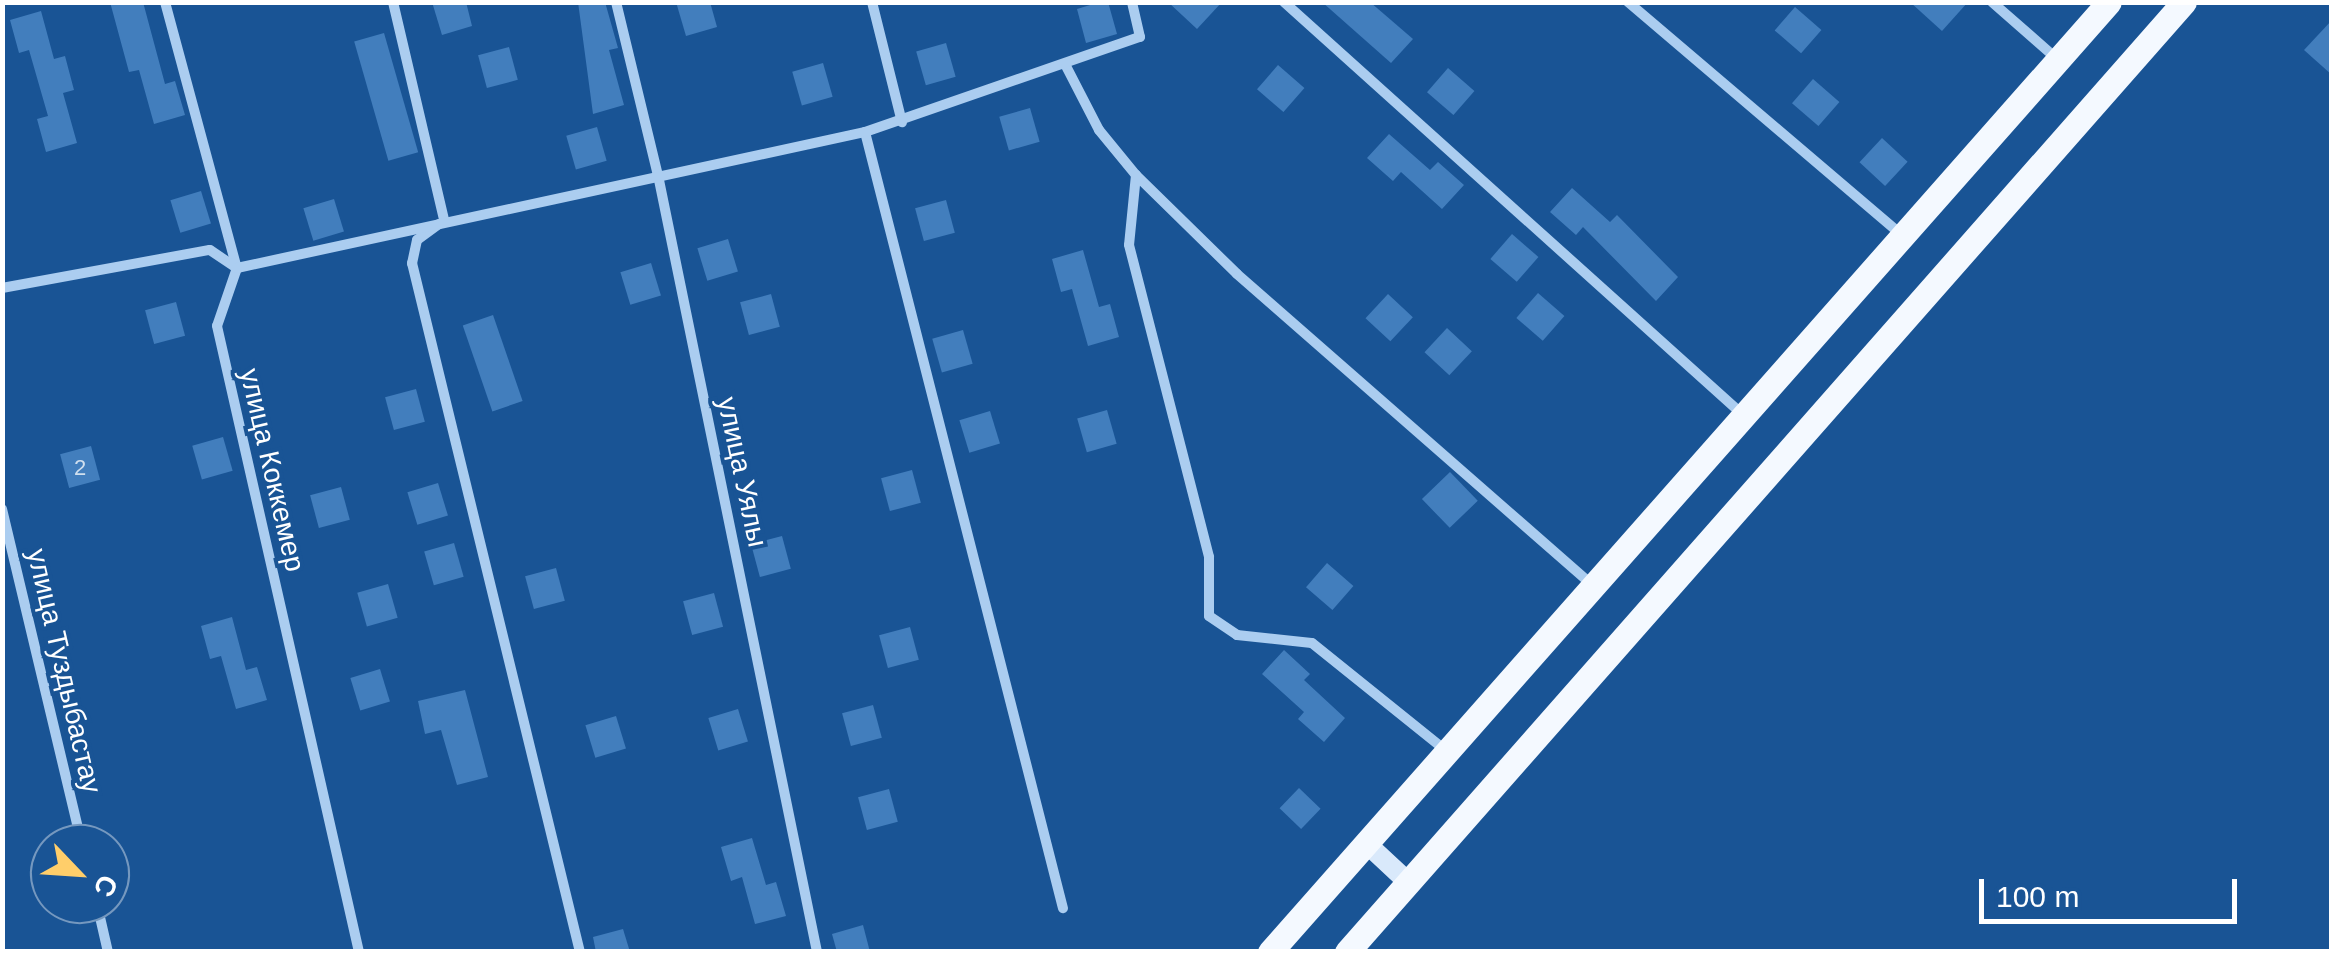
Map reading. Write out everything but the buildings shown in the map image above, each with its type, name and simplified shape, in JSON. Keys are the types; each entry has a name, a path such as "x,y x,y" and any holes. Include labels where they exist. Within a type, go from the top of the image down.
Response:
{"main road":[{"path":"1270,952 1590,584 2108,2"},
{"path":"1347,952 2184,2"},
{"path":"1366,843 1408,882"}],"street":[{"path":"164,2 237,268"},
{"path":"392,2 444,220"},
{"name":"улица Уялы","path":"616,2 660,180 817,952"},
{"path":"872,2 902,122"},
{"path":"2,288 210,250 237,268 444,220 660,180 865,132 1066,66 1140,37 1132,2"},
{"path":"1284,2 1743,415"},
{"path":"1628,2 1902,235"},
{"path":"1992,2 2057,60"},
{"path":"1066,66 1099,130 1136,175 1237,274 1590,584"},
{"path":"865,132 1063,908"},
{"path":"1136,175 1130,245 1209,557 1209,616 1237,635 1312,643 1445,750"},
{"path":"444,220 418,240 412,262 580,952"},
{"name":"улица Коккемер","path":"237,268 217,326 359,952"},
{"name":"улица Туздыбастау","path":"2,509 77,824"},
{"path":"102,924 108,952"}]}
